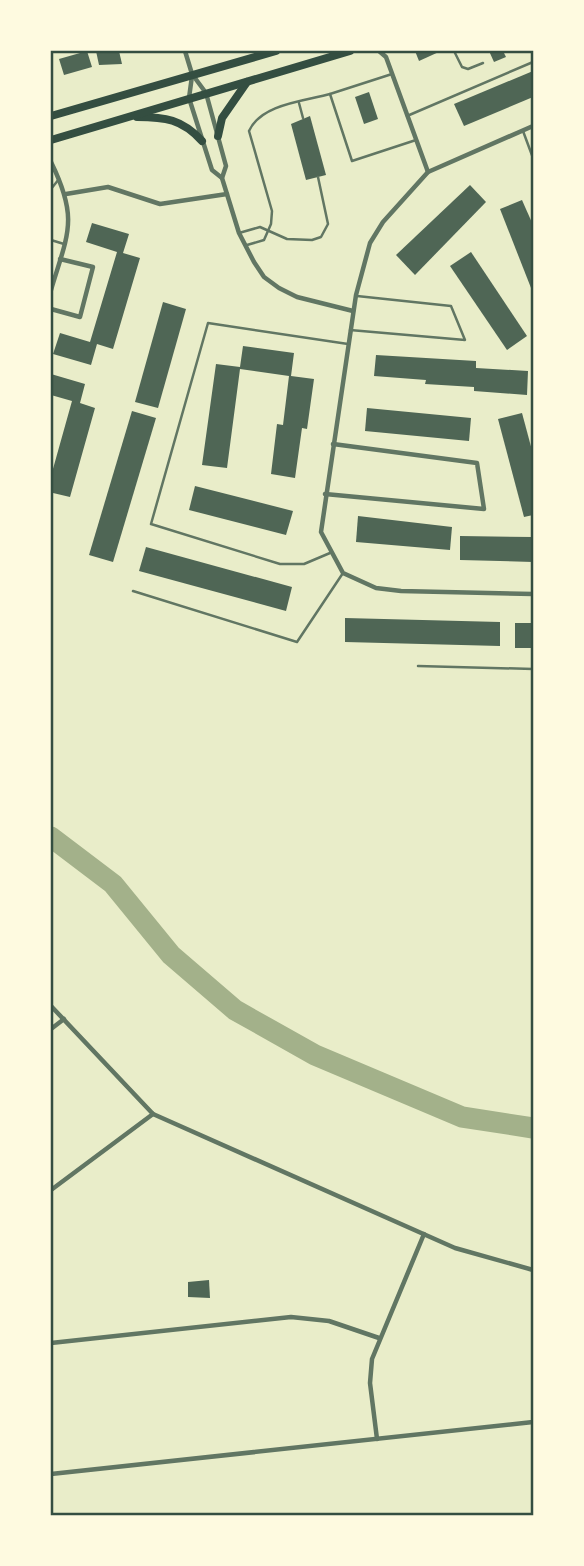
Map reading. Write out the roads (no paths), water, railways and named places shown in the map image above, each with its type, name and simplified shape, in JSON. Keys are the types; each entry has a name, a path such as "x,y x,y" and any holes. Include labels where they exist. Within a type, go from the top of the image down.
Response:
{"main road":[{"path":"51,116 276,51"},
{"path":"51,140 350,51"},
{"path":"218,136 222,118 248,81"},
{"path":"127,117 168,117 190,127 202,141"}],"street":[{"path":"184,51 192,74 206,93 226,166 222,178"},
{"path":"379,51 386,57 428,172"},
{"path":"192,74 189,98 212,170 222,178 244,246 264,277 297,297 353,311"},
{"path":"533,126 428,172 383,222 370,243 353,311 321,532 343,573 366,585 401,591 533,594"},
{"path":"51,162 66,194 69,227 51,290"},
{"path":"66,194 108,187 160,204 227,194"},
{"path":"51,309 79,317 93,267 60,258"},
{"path":"325,494 484,509 477,463 333,444"},
{"path":"51,1006 153,1114 455,1248 533,1270"},
{"path":"51,1029 64,1019"},
{"path":"51,1190 153,1114"},
{"path":"377,1439 370,1374 379,1338 424,1234"},
{"path":"51,1343 291,1317 329,1321 379,1338"},
{"path":"51,1474 533,1422"}],"lane":[{"path":"454,51 462,67 468,69 483,63"},
{"path":"407,116 533,62"},
{"path":"244,246 264,240 272,211 249,131 255,119 392,74"},
{"path":"330,94 352,161 416,140"},
{"path":"299,103 303,118"},
{"path":"523,131 533,158"},
{"path":"239,233 260,227 299,241 321,237 327,231 328,223 318,177"},
{"path":"51,189 59,179"},
{"path":"51,240 64,244"},
{"path":"350,331 465,340 450,306 356,295"},
{"path":"330,553 304,564 280,564 151,524 208,323 348,344"},
{"path":"133,591 297,642 343,573"},
{"path":"418,666 533,669"},
{"path":"533,708 533,733"}],"waterway":[{"path":"51,837 113,884 171,955 235,1010 315,1055 462,1117 533,1128"}]}
